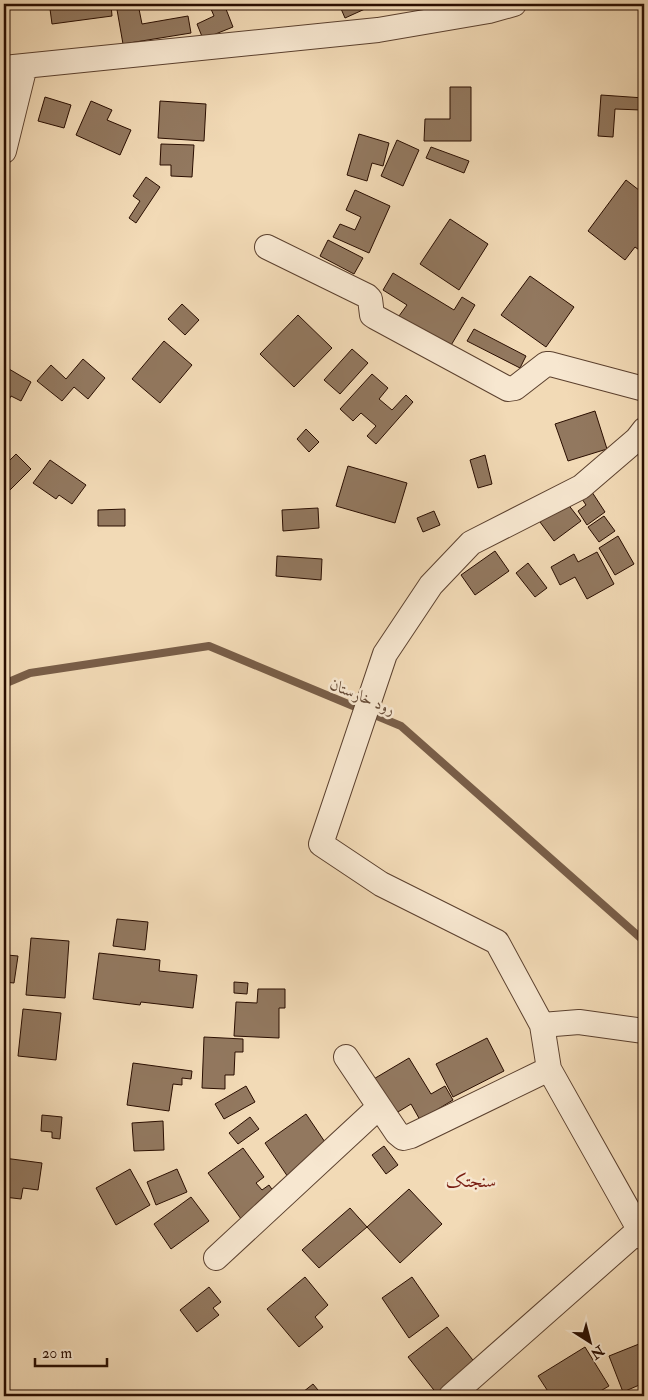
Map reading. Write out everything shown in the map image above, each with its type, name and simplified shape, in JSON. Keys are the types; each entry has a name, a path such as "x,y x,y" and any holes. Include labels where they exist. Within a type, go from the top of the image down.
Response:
{"street":[{"path":"4,151 14,67 378,30 490,11 514,4"},
{"path":"267,247 367,296 370,299 372,315 375,317 508,390 515,388 546,364 644,389"},
{"path":"451,1396 641,1234 548,1069 542,1025 497,942 381,884 321,844 385,654 431,585 471,543 581,487 637,439 644,430"},
{"path":"542,1025 579,1022 644,1031"},
{"path":"346,1057 397,1133 403,1138 411,1136 548,1069"},
{"path":"216,1258 379,1106"}],"building":[{"path":"85,4 111,4 112,16 52,24 50,9"},
{"path":"116,4 138,4 142,24 188,16 191,33 123,44"},
{"path":"224,4 233,27 203,39 197,24 214,16 211,9"},
{"path":"339,4 376,4 345,18"},
{"path":"450,87 471,87 471,141 424,141 425,119 450,119"},
{"path":"601,95 644,98 644,143 639,143 641,110 615,109 613,137 598,136"},
{"path":"45,97 71,105 64,128 38,121"},
{"path":"91,101 112,110 107,120 131,130 120,155 76,135"},
{"path":"160,101 206,104 204,141 158,138"},
{"path":"359,134 389,143 383,166 372,163 367,181 347,175"},
{"path":"397,140 419,150 403,186 381,176"},
{"path":"161,144 194,145 192,177 171,176 171,165 160,165"},
{"path":"431,147 469,161 464,173 426,158"},
{"path":"146,177 160,187 136,223 129,218 140,201 133,196"},
{"path":"626,180 644,194 644,250 642,252 635,247 625,260 588,231"},
{"path":"355,190 390,206 369,253 333,237 340,224 355,230 361,217 346,210"},
{"path":"450,219 488,244 459,290 420,264"},
{"path":"328,240 363,258 354,274 320,256"},
{"path":"393,273 454,310 462,297 475,305 450,347 399,316 407,305 383,290"},
{"path":"530,276 574,307 546,347 501,315"},
{"path":"182,304 199,320 185,335 168,319"},
{"path":"298,315 332,348 294,387 260,354"},
{"path":"474,329 526,356 520,368 467,341"},
{"path":"164,341 192,365 160,403 132,379"},
{"path":"352,349 368,363 340,394 324,380"},
{"path":"83,359 105,378 88,399 74,387 62,401 37,381 51,365 66,379"},
{"path":"4,366 31,382 21,401 11,396 4,409"},
{"path":"372,374 388,388 379,399 392,410 406,395 413,402 376,444 367,436 376,426 361,413 353,421 340,409"},
{"path":"595,411 607,449 568,461 555,424"},
{"path":"306,429 319,442 309,452 297,439"},
{"path":"16,454 31,469 6,494 4,492 4,466"},
{"path":"485,455 492,484 478,488 470,460"},
{"path":"50,460 86,485 72,504 59,495 56,499 33,483"},
{"path":"348,466 407,483 395,523 336,506"},
{"path":"590,489 605,512 587,525 578,511 586,505 580,496"},
{"path":"567,503 581,521 554,541 540,522"},
{"path":"318,508 319,528 283,531 282,510"},
{"path":"125,509 125,526 98,526 98,510"},
{"path":"434,511 440,525 423,532 417,518"},
{"path":"604,516 615,531 599,542 588,527"},
{"path":"618,536 634,564 615,575 599,548"},
{"path":"495,551 509,571 475,595 461,575"},
{"path":"597,552 614,584 587,599 575,577 560,585 551,567 574,554 578,562"},
{"path":"277,556 322,559 321,580 276,576"},
{"path":"528,563 547,588 535,597 516,573"},
{"path":"117,919 148,922 145,950 113,946"},
{"path":"4,938 9,939 7,955 18,956 14,983 4,982"},
{"path":"31,938 69,941 65,998 26,995"},
{"path":"99,953 160,960 159,971 197,975 193,1008 141,1002 140,1005 93,999"},
{"path":"234,982 248,983 247,994 234,993"},
{"path":"258,989 285,989 285,1008 279,1008 279,1038 234,1036 236,1002 257,1003"},
{"path":"23,1009 61,1013 56,1060 18,1056"},
{"path":"204,1037 243,1039 243,1052 235,1052 234,1075 225,1075 225,1089 202,1088"},
{"path":"487,1038 504,1071 453,1097 436,1064"},
{"path":"409,1058 431,1094 445,1086 453,1100 420,1120 411,1104 393,1115 372,1080"},
{"path":"133,1063 192,1071 191,1079 182,1078 182,1085 173,1084 169,1111 127,1105"},
{"path":"246,1086 255,1102 224,1119 215,1104"},
{"path":"306,1114 329,1148 288,1177 265,1143"},
{"path":"42,1115 62,1117 60,1139 52,1138 52,1132 41,1131"},
{"path":"250,1117 259,1129 238,1144 229,1133"},
{"path":"163,1121 164,1150 134,1151 132,1123"},
{"path":"384,1146 398,1165 386,1174 372,1155"},
{"path":"243,1148 264,1177 256,1183 262,1190 269,1185 278,1198 244,1223 208,1173"},
{"path":"4,1158 42,1163 38,1190 23,1188 21,1199 4,1197"},
{"path":"130,1169 150,1205 116,1225 96,1188"},
{"path":"177,1169 187,1192 156,1205 147,1182"},
{"path":"409,1189 442,1224 400,1263 367,1227"},
{"path":"191,1197 209,1221 171,1249 154,1224"},
{"path":"350,1208 367,1227 319,1268 302,1250"},
{"path":"305,1277 328,1305 315,1317 323,1327 299,1347 267,1309"},
{"path":"412,1277 439,1316 409,1338 382,1298"},
{"path":"209,1287 221,1302 213,1308 219,1315 197,1332 180,1310"},
{"path":"447,1327 476,1364 437,1394 408,1357"},
{"path":"644,1342 644,1383 623,1392 609,1356"},
{"path":"585,1347 609,1386 592,1396 551,1396 538,1376"},
{"path":"313,1384 323,1396 298,1396"}],"waterway":[{"name":"رود خارستان","path":"4,684 30,673 209,646 401,726 644,941"}],"district":[{"name":"سنجتک","path":"471,1181"}]}
